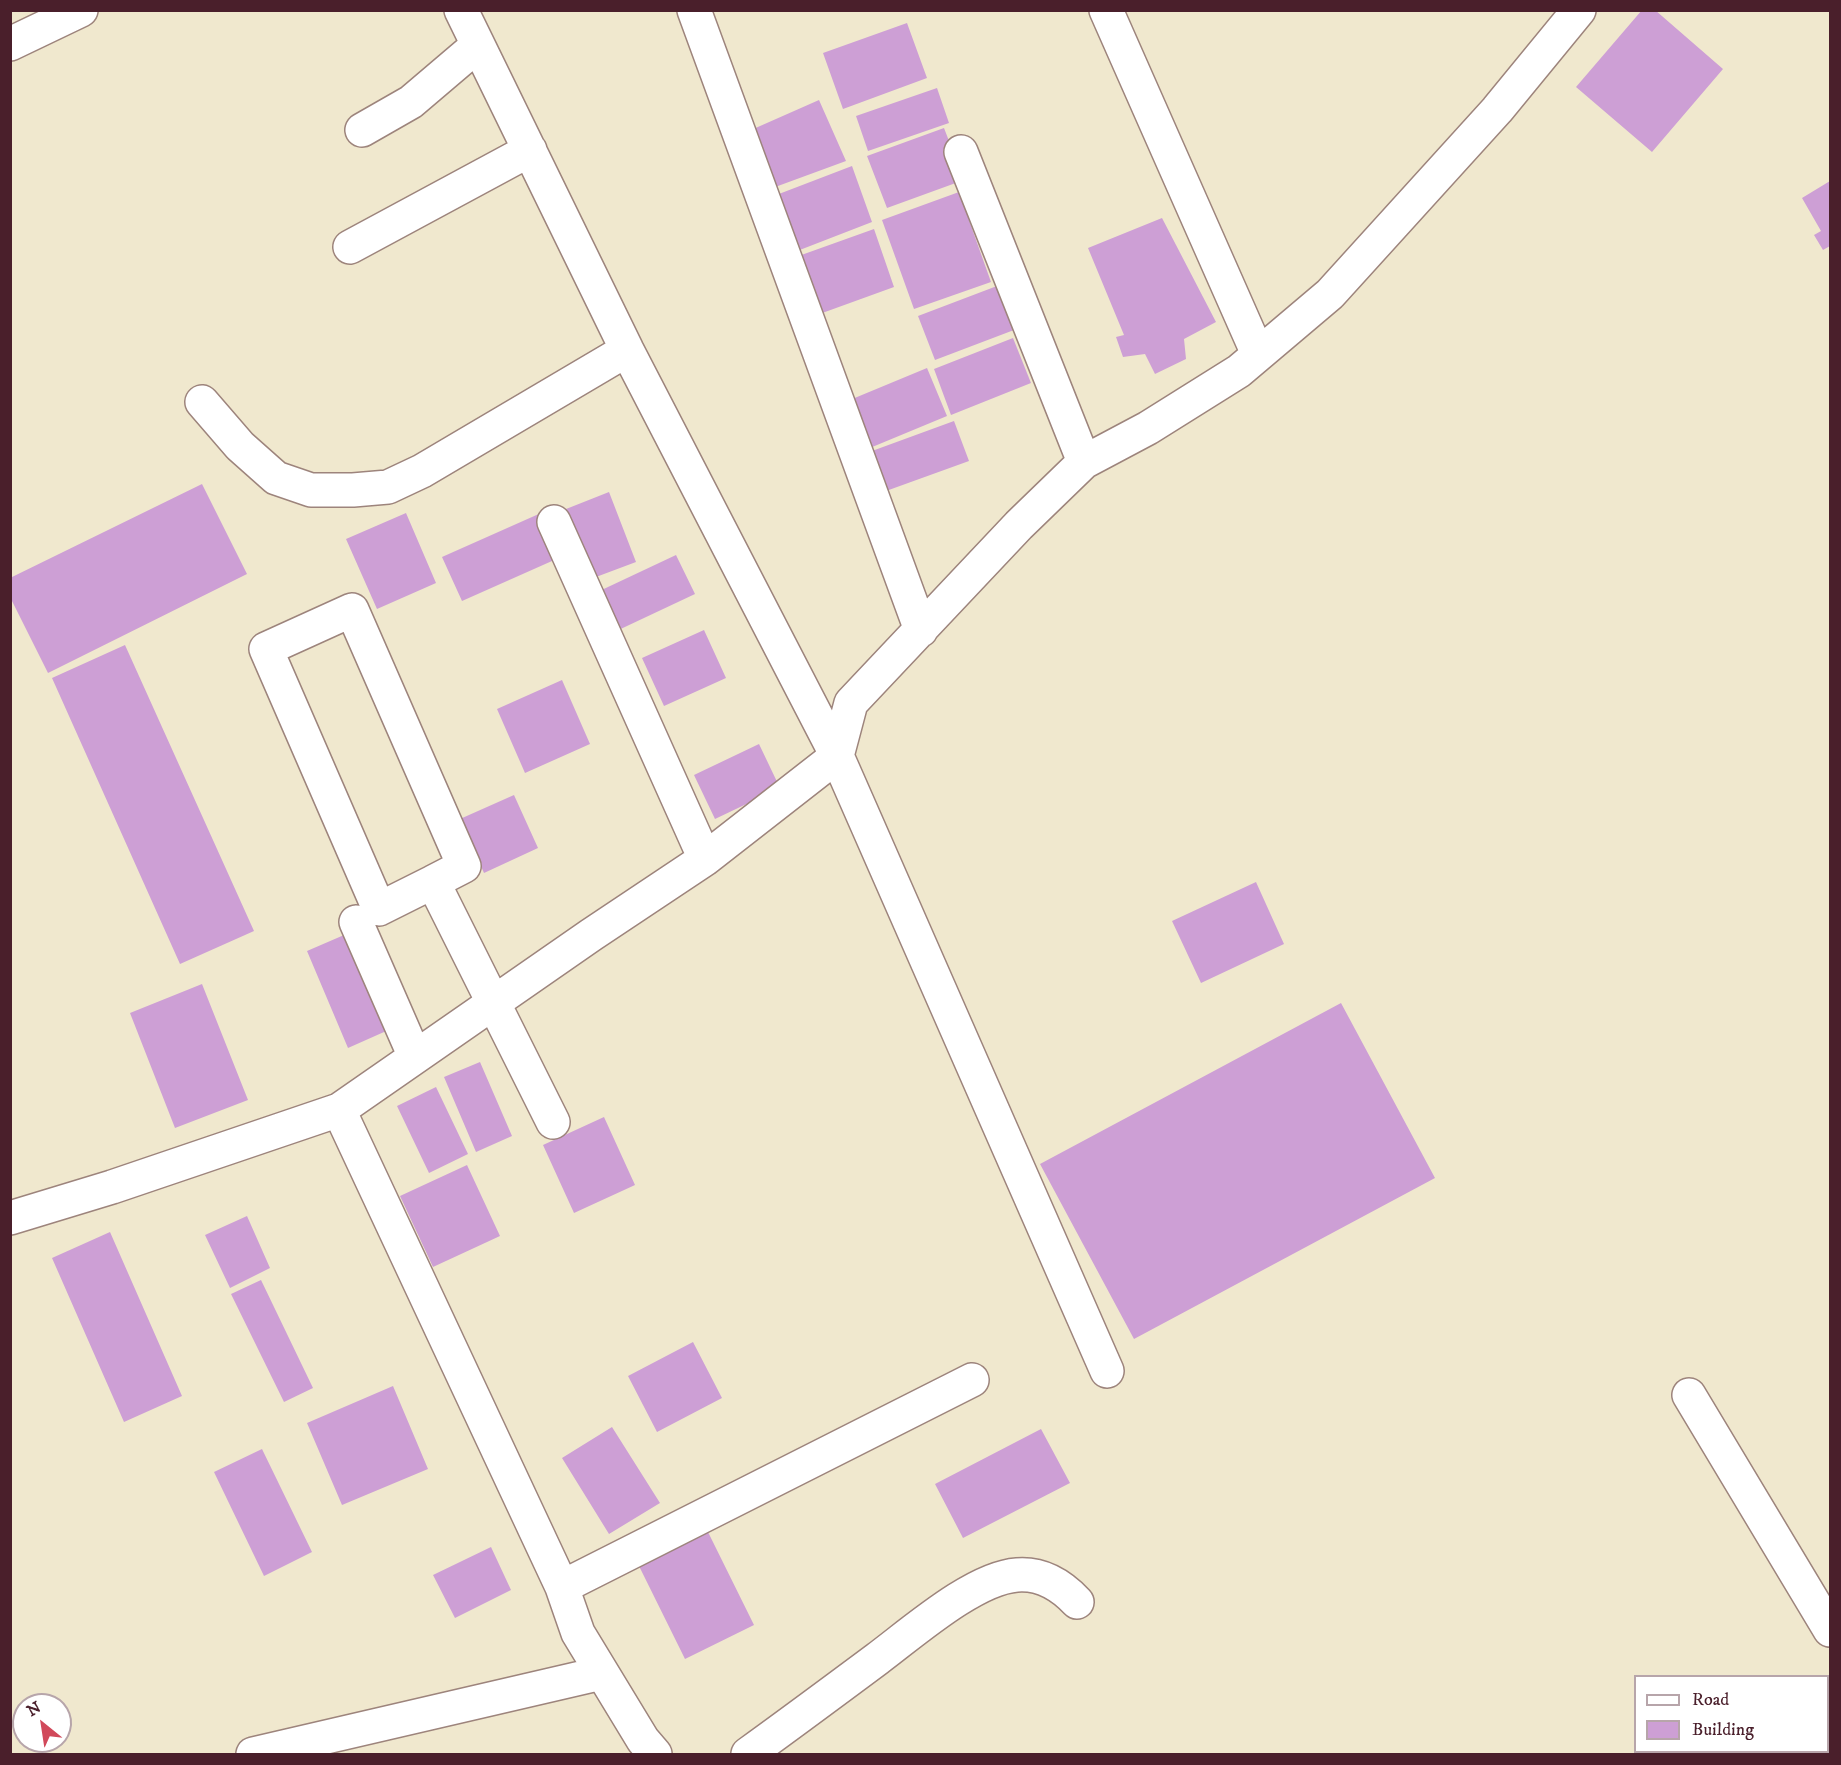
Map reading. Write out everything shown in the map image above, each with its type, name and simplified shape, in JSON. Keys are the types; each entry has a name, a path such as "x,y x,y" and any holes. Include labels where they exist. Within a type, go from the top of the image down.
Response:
{"street":[{"path":"10,44 81,10"},
{"path":"461,10 627,350 837,756 1107,1371"},
{"path":"694,10 921,630"},
{"path":"1106,10 1258,354"},
{"path":"10,1218 112,1187 339,1110 705,859 837,756 851,704 1019,525 1084,462 1168,415 1239,371 1329,294 1497,110 1579,10"},
{"path":"362,130 411,102 478,45"},
{"path":"350,247 530,150"},
{"path":"961,152 1084,462"},
{"path":"202,402 240,446 276,478 311,490 388,487 422,471 627,350"},
{"path":"554,522 705,859"},
{"path":"352,610 464,866 433,882 379,909 266,649 352,610"},
{"path":"433,882 554,1122"},
{"path":"356,922 415,1057"},
{"path":"339,1110 562,1587 578,1634 643,1740 655,1755"},
{"path":"562,1587 972,1380"},
{"path":"1689,1395 1830,1630"},
{"path":"748,1755 952,1604 989,1582 1017,1575 1041,1577 1064,1588 1077,1602"},
{"path":"253,1755 602,1673"}],"building":[{"path":"1642,10 1655,10 1723,69 1652,152 1576,87"},
{"path":"907,23 927,78 843,109 823,53"},
{"path":"937,88 949,123 868,151 856,116"},
{"path":"819,100 846,161 767,190 742,134"},
{"path":"944,128 964,180 887,208 867,156"},
{"path":"852,166 872,222 792,253 771,197"},
{"path":"1830,181 1830,246 1823,250 1814,235 1821,231 1802,198"},
{"path":"959,192 991,282 914,309 882,220"},
{"path":"1162,218 1216,322 1184,339 1186,359 1155,374 1145,354 1123,357 1116,337 1124,335 1088,248"},
{"path":"874,229 894,287 814,316 793,258"},
{"path":"997,286 1014,330 935,360 918,316"},
{"path":"1013,338 1031,383 951,415 934,369"},
{"path":"927,368 947,416 865,450 845,402"},
{"path":"954,421 969,461 886,491 872,451"},
{"path":"202,484 247,574 48,673 10,597 10,578"},
{"path":"609,492 636,562 588,580 561,511"},
{"path":"406,513 436,583 377,609 346,539"},
{"path":"541,513 561,557 462,601 442,557"},
{"path":"676,555 695,594 610,634 591,595"},
{"path":"704,630 726,678 664,706 642,658"},
{"path":"125,645 254,931 180,964 52,678"},
{"path":"562,680 590,744 525,773 497,709"},
{"path":"759,744 780,788 715,819 694,775"},
{"path":"514,795 538,848 484,873 460,819"},
{"path":"1256,882 1284,944 1201,983 1172,921"},
{"path":"351,932 393,1028 348,1048 307,951"},
{"path":"202,984 248,1100 175,1128 130,1013"},
{"path":"1341,1003 1435,1178 1134,1339 1040,1164"},
{"path":"480,1062 512,1136 476,1152 444,1077"},
{"path":"436,1087 468,1154 429,1173 397,1106"},
{"path":"604,1117 635,1185 574,1213 543,1145"},
{"path":"467,1165 500,1236 433,1267 400,1196"},
{"path":"247,1216 270,1268 230,1288 205,1235"},
{"path":"110,1232 182,1396 124,1422 52,1258"},
{"path":"261,1280 313,1388 284,1402 231,1294"},
{"path":"693,1342 722,1398 657,1432 628,1376"},
{"path":"393,1386 428,1469 342,1505 307,1423"},
{"path":"612,1427 660,1503 609,1534 562,1458"},
{"path":"1041,1429 1070,1483 963,1538 935,1484"},
{"path":"262,1449 312,1552 264,1576 214,1472"},
{"path":"708,1532 754,1625 685,1659 639,1566"},
{"path":"491,1547 511,1590 455,1618 433,1575"}]}
